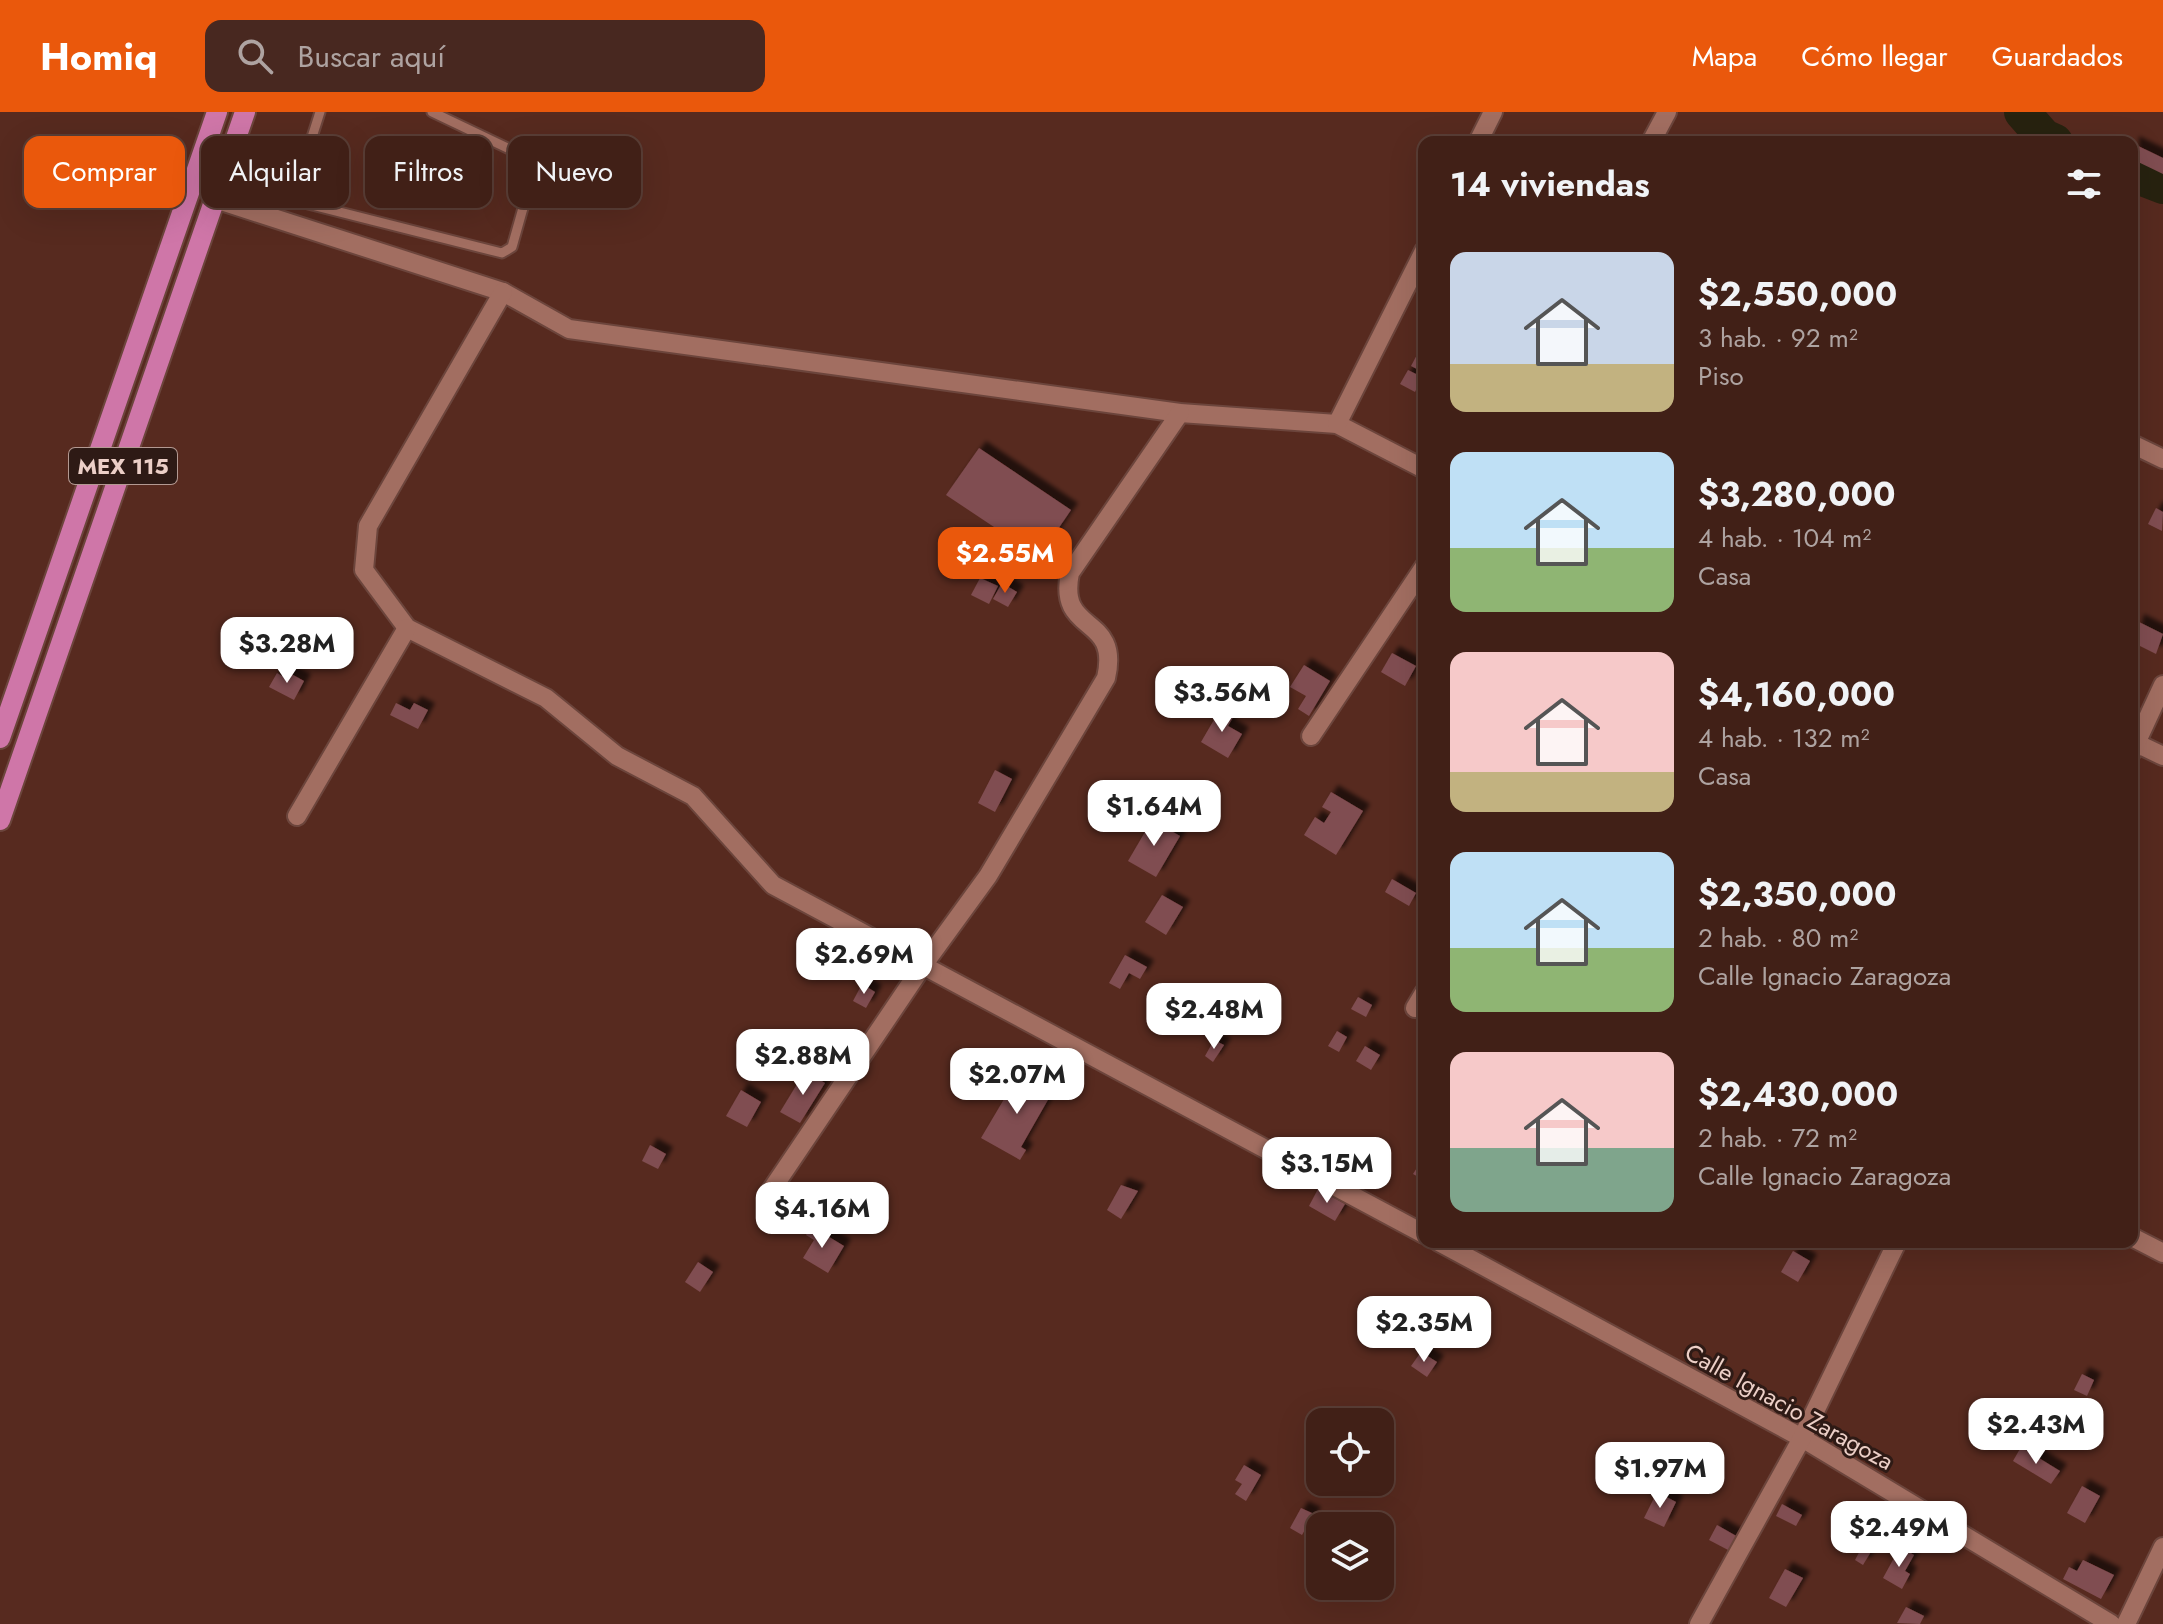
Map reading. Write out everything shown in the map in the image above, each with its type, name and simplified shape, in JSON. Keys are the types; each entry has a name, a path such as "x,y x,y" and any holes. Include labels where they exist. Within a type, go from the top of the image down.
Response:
{"main road":[{"name":"MEX 115","path":"0,738 217,112"},
{"name":"MEX 115","path":"237,136 245,112"},
{"name":"MEX 115","path":"0,820 212,208"}],"street":[{"path":"1481,136 1493,112"},
{"path":"1654,136 1667,112"},
{"path":"268,208 503,292 569,329 1180,413 1337,424 1418,466"},
{"path":"1337,424 1418,263"},
{"path":"503,292 368,526 364,570 407,628 546,698 617,756 693,796 773,885 1418,1231"},
{"path":"770,1192 924,964 988,876 1106,678 1111,656 1104,636 1072,612 1066,593 1070,573 1180,413"},
{"path":"2138,447 2163,459"},
{"path":"1311,736 1418,576"},
{"path":"297,816 407,628"},
{"path":"2138,738 2163,685"},
{"path":"2138,748 2163,756"},
{"path":"2138,1240 2163,1253"},
{"name":"Calle Ignacio Zaragoza","path":"1450,1248 1802,1438 2111,1624"},
{"path":"1699,1624 1802,1438 1894,1248"},
{"path":"2126,1624 2163,1547"}],"lane":[{"path":"312,136 320,112"},
{"path":"334,208 502,253 512,247 534,169 524,156 432,112"}],"building":[{"path":"2138,146 2163,158 2163,174 2138,162"},
{"path":"1418,353 1418,370 1411,366"},
{"path":"1408,370 1418,375 1415,392 1400,384"},
{"path":"979,448 1071,510 1039,557 946,495"},
{"path":"2156,508 2163,512 2162,531 2148,524"},
{"path":"980,578 998,586 989,604 971,595"},
{"path":"1002,583 1017,592 1008,607 993,599"},
{"path":"2138,622 2163,634 2156,654 2138,645"},
{"path":"1392,653 1416,666 1405,686 1381,672"},
{"path":"1304,665 1330,681 1309,716 1298,709 1306,696 1290,687"},
{"path":"284,670 304,681 294,700 269,687 277,673 282,676"},
{"path":"396,703 410,710 414,703 428,710 418,729 390,715"},
{"path":"1222,706 1235,714 1228,726 1242,734 1228,758 1201,742"},
{"path":"995,770 1012,779 995,812 978,803"},
{"path":"1331,792 1363,811 1336,855 1304,835 1315,817 1324,823 1331,812 1322,807"},
{"path":"1152,820 1180,836 1156,877 1128,861"},
{"path":"1392,879 1416,893 1409,906 1385,892"},
{"path":"1162,895 1183,907 1166,935 1145,922"},
{"path":"1125,955 1147,967 1140,979 1129,973 1120,989 1109,983"},
{"path":"862,984 875,992 866,1008 853,1001"},
{"path":"1358,997 1372,1005 1366,1017 1351,1009"},
{"path":"1337,1031 1347,1037 1339,1052 1328,1046"},
{"path":"819,1037 842,1049 835,1062 812,1050"},
{"path":"1214,1040 1224,1045 1213,1062 1205,1056"},
{"path":"1365,1046 1380,1055 1371,1070 1356,1061"},
{"path":"805,1071 825,1083 800,1123 780,1112"},
{"path":"1020,1072 1053,1091 1021,1147 1026,1150 1020,1160 981,1138"},
{"path":"741,1090 761,1102 747,1127 726,1116"},
{"path":"650,1145 666,1154 658,1169 642,1161"},
{"path":"1121,1185 1138,1191 1121,1219 1107,1210"},
{"path":"1318,1189 1345,1204 1335,1221 1309,1206"},
{"path":"811,1226 844,1246 828,1273 803,1258 814,1240 806,1235"},
{"path":"1793,1251 1810,1261 1798,1282 1781,1272"},
{"path":"698,1262 713,1272 700,1292 685,1282"},
{"path":"1421,1352 1437,1362 1427,1377 1411,1366"},
{"path":"2082,1374 2094,1380 2087,1396 2074,1390"},
{"path":"2021,1447 2060,1471 2051,1484 2013,1461"},
{"path":"1244,1465 1261,1475 1246,1501 1235,1494 1242,1484 1235,1480"},
{"path":"2082,1486 2100,1496 2085,1523 2067,1513"},
{"path":"1657,1492 1676,1502 1664,1527 1644,1518"},
{"path":"1782,1504 1802,1515 1796,1526 1776,1516"},
{"path":"1301,1508 1310,1512 1306,1512 1306,1528 1302,1535 1290,1528"},
{"path":"1717,1525 1738,1537 1730,1551 1709,1540"},
{"path":"1863,1545 1872,1550 1863,1565 1855,1560"},
{"path":"1900,1547 1914,1555 1905,1571 1910,1574 1902,1589 1883,1578"},
{"path":"2083,1560 2114,1575 2101,1599 2063,1579 2069,1567 2077,1571"},
{"path":"1785,1569 1803,1578 1786,1607 1769,1598"},
{"path":"1906,1607 1924,1616 1920,1624 1897,1623"}],"waterway":[{"path":"2022,112 2043,136"},
{"path":"2138,176 2163,186"}]}
